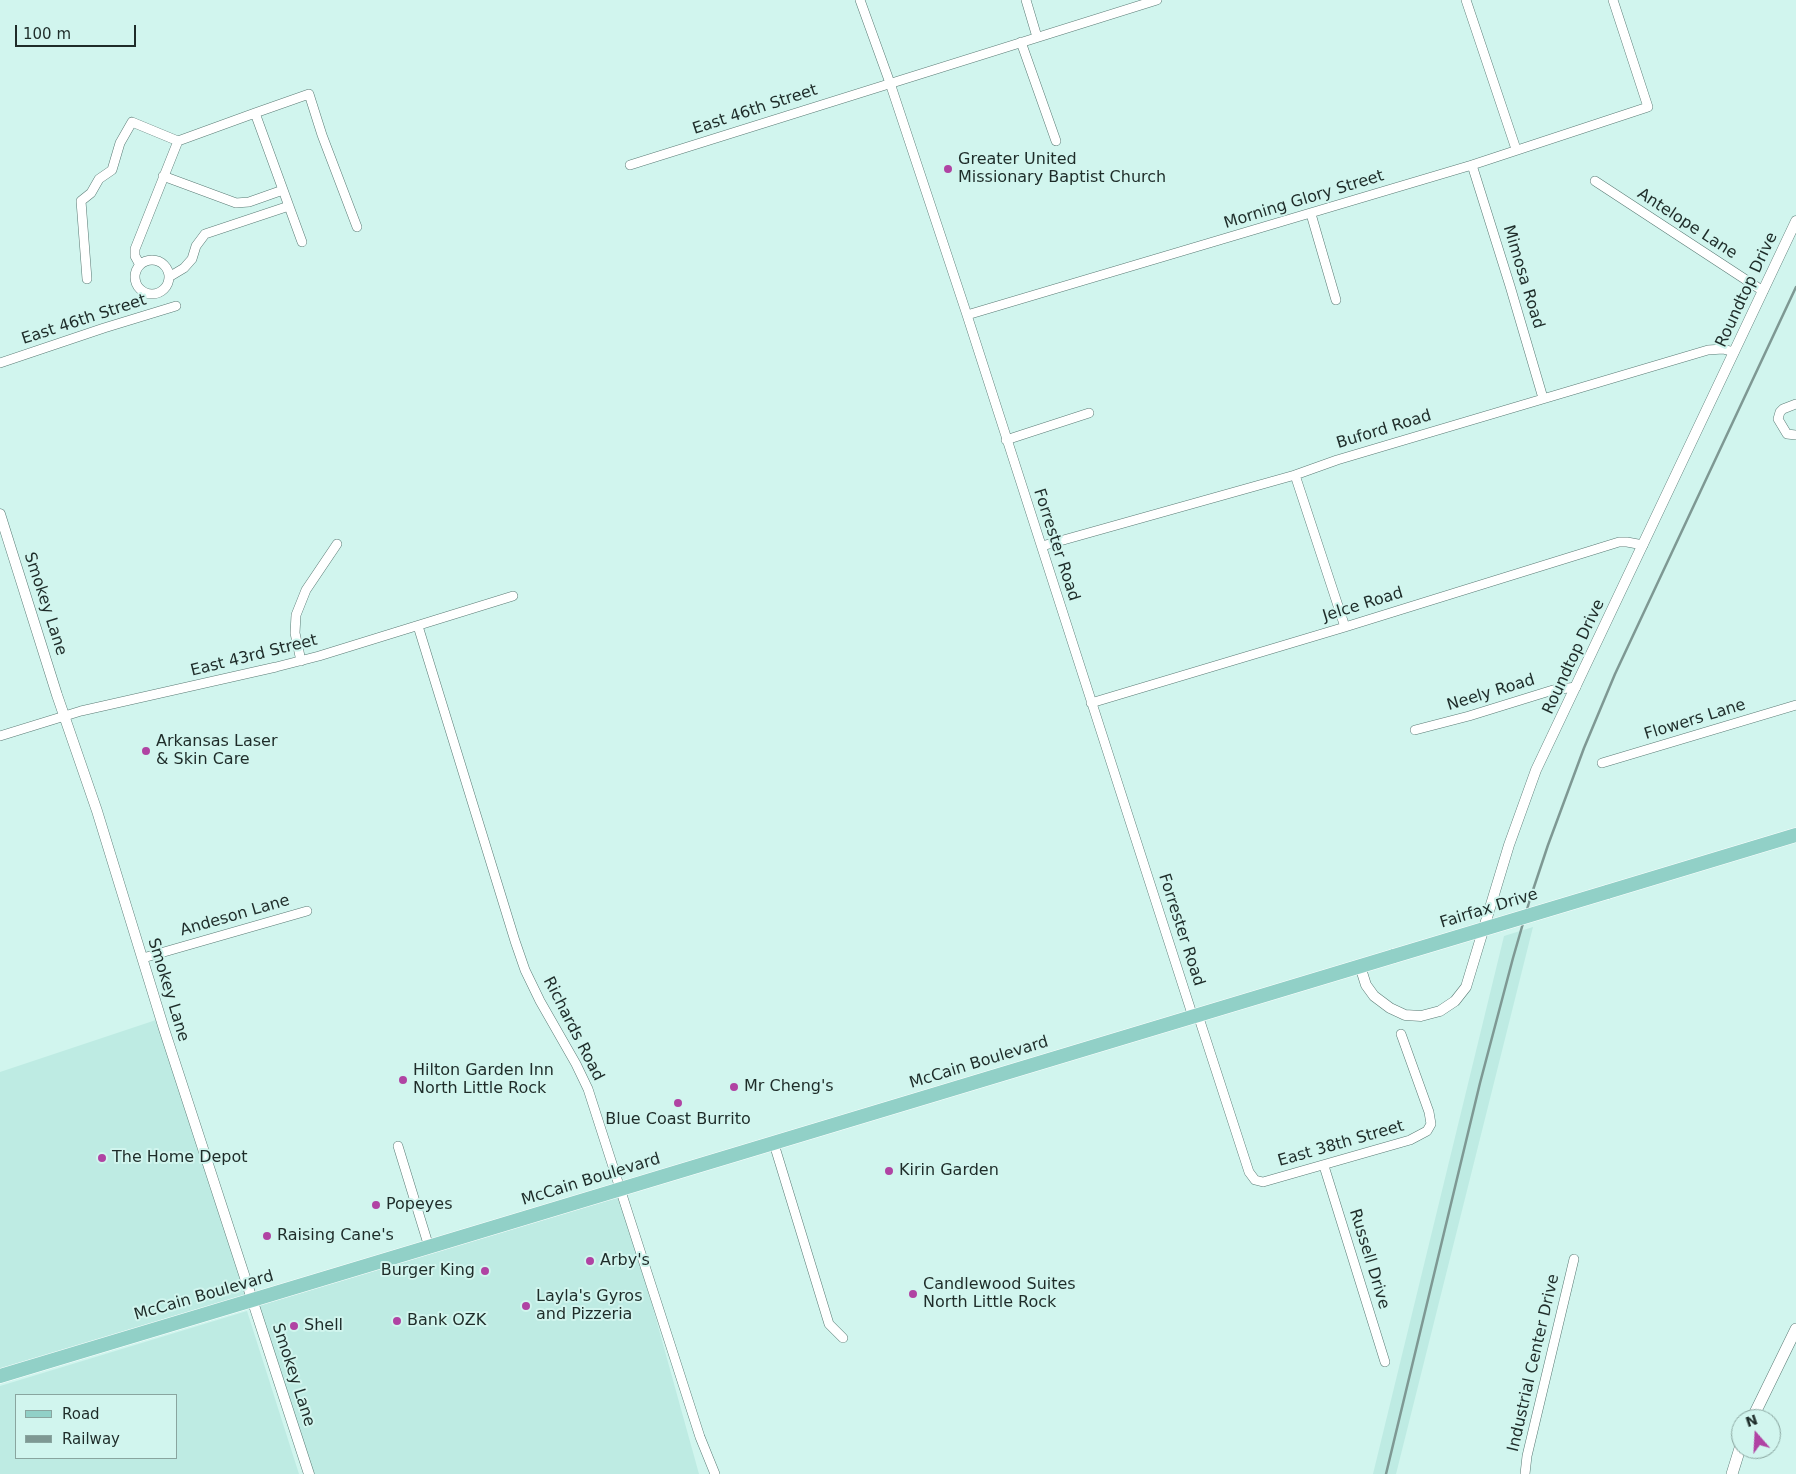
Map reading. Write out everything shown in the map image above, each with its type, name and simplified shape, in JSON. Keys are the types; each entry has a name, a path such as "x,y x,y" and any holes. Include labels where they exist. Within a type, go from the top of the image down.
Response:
{"main road":[{"name":"Fairfax Drive","path":"1195,1016 1796,835"},
{"name":"McCain Boulevard","path":"0,1376 1195,1016"},
{"path":"1757,1409 1796,1329"},
{"path":"1730,1474 1736,1459"}],"street":[{"name":"Forrester Road","path":"860,0 890,83 967,316 1091,703 1195,1016 1249,1172 1255,1180 1263,1182"},
{"path":"1026,0 1037,37"},
{"path":"890,83 1157,0"},
{"path":"1466,0 1516,149"},
{"name":"Morning Glory Street","path":"967,316 1472,165 1648,107 1613,0"},
{"path":"1021,42 1056,141"},
{"name":"East 46th Street","path":"630,165 890,83"},
{"path":"87,279 81,201 91,193 98,179 112,170 120,144 132,122 178,141 309,94 322,135 357,227"},
{"path":"255,113 302,242"},
{"path":"140,265 135,256 135,249 178,141"},
{"name":"Mimosa Road","path":"1472,165 1543,398"},
{"path":"163,176 236,203 249,202 283,190"},
{"name":"Antelope Lane","path":"1595,181 1763,291"},
{"path":"169,277 184,268 192,259 196,246 206,234 289,206"},
{"path":"1311,214 1336,300"},
{"name":"Roundtop Drive","path":"1360,966 1366,985 1374,996 1390,1008 1405,1015 1421,1016 1440,1011 1451,1004 1463,991 1470,976 1509,845 1536,770 1796,221"},
{"path":"149,260 160,262 168,271 169,277 167,285 157,293 146,294 137,287 135,276 140,265 149,260"},
{"path":"157,293 166,310"},
{"path":"157,293 157,312"},
{"name":"East 46th Street","path":"0,363 176,306"},
{"name":"Buford Road","path":"1042,546 1295,474 1708,350 1723,349 1734,352"},
{"path":"1796,404 1783,408 1778,419 1787,434 1796,435"},
{"path":"1006,440 1089,413"},
{"path":"1295,474 1345,627"},
{"name":"Smokey Lane","path":"0,514 143,958 172,1054 309,1474"},
{"name":"Jelce Road","path":"1091,703 1619,542 1643,545"},
{"path":"301,661 296,633 296,615 306,590 337,544"},
{"name":"East 43rd Street","path":"0,736 65,716 301,661 514,596"},
{"name":"Richards Road","path":"418,626 525,970 588,1089 695,1422 715,1474"},
{"name":"Neely Road","path":"1415,730 1469,716 1553,690 1576,687"},
{"name":"Flowers Lane","path":"1602,763 1796,705"},
{"name":"Andeson Lane","path":"143,958 307,911"},
{"name":"East 38th Street","path":"1263,1182 1410,1140 1427,1131 1431,1124 1429,1112 1401,1034"},
{"path":"774,1144 829,1324 843,1338"},
{"path":"398,1146 429,1247"},
{"name":"Russell Drive","path":"1324,1166 1385,1362"},
{"name":"Industrial Center Drive","path":"1525,1474 1527,1456 1574,1259"}],"shaded area":[{"path":"1533,927 1396,1474 1373,1474 1504,936"},
{"path":"162,1018 253,1300 0,1373 0,1072"},
{"path":"620,1189 699,1474 313,1474 253,1300"},
{"path":"247,1311 299,1474 0,1474 0,1386"}],"railway":[{"path":"1386,1474 1480,1083 1513,958 1548,845 1584,748 1615,674 1796,287"}],"place":[{"name":"Greater United Missionary Baptist Church","path":"948,169"},
{"name":"Arkansas Laser & Skin Care","path":"146,751"},
{"name":"Hilton Garden Inn North Little Rock","path":"403,1080"},
{"name":"Mr Cheng's","path":"734,1087"},
{"name":"Blue Coast Burrito","path":"678,1103"},
{"name":"The Home Depot","path":"102,1158"},
{"name":"Kirin Garden","path":"889,1171"},
{"name":"Popeyes","path":"376,1205"},
{"name":"Raising Cane's","path":"267,1236"},
{"name":"Arby's","path":"590,1261"},
{"name":"Burger King","path":"485,1271"},
{"name":"Candlewood Suites North Little Rock","path":"913,1294"},
{"name":"Layla's Gyros and Pizzeria","path":"526,1306"},
{"name":"Bank OZK","path":"397,1321"},
{"name":"Shell","path":"294,1326"}]}
